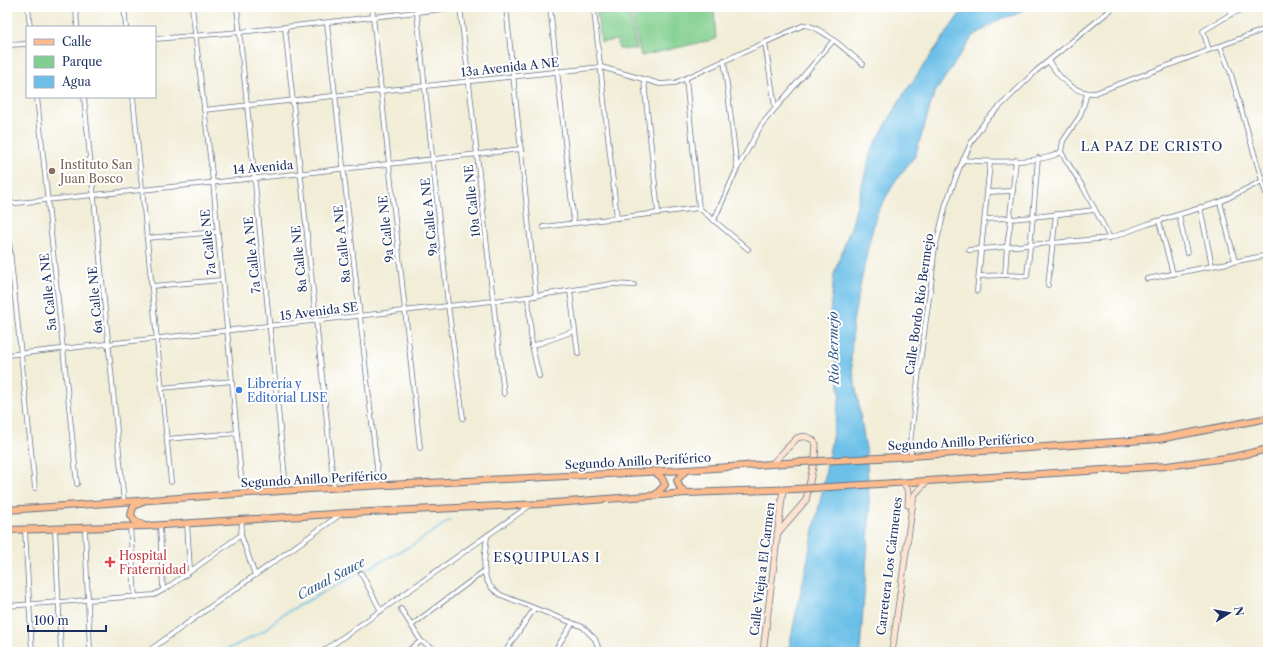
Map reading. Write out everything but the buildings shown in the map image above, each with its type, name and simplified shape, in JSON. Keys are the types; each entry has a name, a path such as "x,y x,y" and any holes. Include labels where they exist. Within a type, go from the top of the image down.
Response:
{"main road":[{"name":"Segundo Anillo Periférico","path":"7,510 334,488 686,470 898,457 1159,439 1268,418"},
{"path":"772,464 797,438 802,436 807,437 816,444 809,494 806,500 777,534"},
{"path":"7,530 147,526 532,504 687,493 783,490 926,482 1167,466 1234,457 1268,449"},
{"path":"686,470 677,480 680,488 687,493"},
{"path":"654,471 662,478 664,485 655,495"},
{"name":"Carretera Los Cármenes","path":"891,652 913,501 915,494 926,482"},
{"name":"Carretera Los Cármenes","path":"891,652 909,500 909,493 904,483"},
{"name":"Calle Vieja a El Carmen","path":"763,652 783,490"},
{"path":"147,500 133,507 131,515 136,522 147,526"}],"street":[{"path":"28,7 30,26"},
{"path":"76,7 77,26"},
{"path":"124,7 126,26"},
{"name":"7a Calle NE","path":"192,7 194,36 213,182 241,476"},
{"name":"7a Calle A NE","path":"237,7 285,477"},
{"name":"9a Calle NE","path":"372,7 420,448"},
{"path":"156,39 285,28 460,7"},
{"name":"10a Calle NE","path":"460,7 470,81 492,301 504,394"},
{"path":"506,7 536,296"},
{"path":"550,7 574,223"},
{"name":"Calle Bordo Río Bermejo","path":"911,456 910,444 934,253 946,204 963,160 972,141 986,120 1036,71 1049,62 1114,7"},
{"path":"1229,7 1231,14"},
{"path":"1208,50 1203,31 1231,14 1250,7"},
{"path":"594,10 617,218"},
{"name":"9a Calle A NE","path":"417,13 434,160 448,306 463,418"},
{"name":"8a Calle A NE","path":"327,23 379,486"},
{"name":"13a Avenida A NE","path":"204,110 601,68 644,81 660,84 675,83 804,25 812,25 833,41"},
{"name":"8a Calle NE","path":"285,28 334,488"},
{"path":"1049,62 1058,76 1070,87 1087,94 1114,87 1268,28"},
{"path":"714,220 736,169 762,124 833,41 863,64"},
{"path":"765,43 775,107"},
{"path":"7,45 26,44"},
{"path":"1220,46 1230,71 1268,201"},
{"path":"724,60 736,169"},
{"path":"686,79 699,208"},
{"path":"644,81 658,212"},
{"path":"1087,94 1080,116 1063,141 1061,152 1110,238"},
{"name":"5a Calle A NE","path":"37,98 77,484"},
{"name":"6a Calle NE","path":"84,98 95,195 124,502"},
{"path":"133,98 171,482"},
{"name":"14 Avenida","path":"7,204 142,189 343,170 521,149"},
{"path":"963,160 990,163 1038,158 1061,152"},
{"path":"980,276 1027,276 1038,158"},
{"path":"1006,275 1007,246 1016,160"},
{"path":"978,291 990,163"},
{"path":"969,250 1052,241 1110,238 1220,202 1262,181"},
{"path":"988,192 1013,191"},
{"path":"1220,202 1235,261"},
{"path":"543,227 699,208 748,249"},
{"path":"1200,208 1212,266"},
{"path":"985,219 1011,219 1095,210"},
{"path":"1048,285 1056,214"},
{"path":"1179,215 1188,253"},
{"path":"1160,221 1173,274"},
{"path":"7,222 35,488"},
{"path":"147,238 218,232"},
{"path":"1147,279 1268,255"},
{"path":"152,286 222,280"},
{"name":"15 Avenida SE","path":"7,354 270,327 536,296 611,284 634,285"},
{"path":"570,291 578,354"},
{"path":"528,297 532,346 539,376"},
{"path":"532,346 574,331"},
{"path":"162,388 232,381"},
{"path":"167,439 237,433"},
{"path":"322,652 532,504"},
{"path":"147,652 342,514"},
{"path":"242,520 241,534 255,575"},
{"path":"187,523 190,570"},
{"path":"160,525 164,590"},
{"path":"130,526 135,597"},
{"path":"85,528 90,652"},
{"path":"55,529 61,652"},
{"path":"25,530 32,652"},
{"path":"7,606 154,595 164,590 241,534"},
{"path":"487,536 484,571 487,583 494,592 583,628 595,639 598,650"},
{"path":"412,624 484,571"},
{"path":"361,573 381,611"},
{"path":"401,609 412,624 421,641 439,652"},
{"path":"505,652 534,609"},
{"path":"554,652 572,624"},
{"path":"406,652 421,641"}],"green space":[{"path":"596,7 627,7 637,49 619,49 617,40 601,42"},
{"path":"629,7 714,7 716,39 641,56"}],"water":[{"path":"970,7 1027,7 1015,15 1000,19 972,37 934,94 915,156 896,180 877,213 869,243 853,321 851,359 866,449 870,513 860,652 788,652 822,492 840,395 830,314 834,274 852,224 871,151 903,95 959,15"}],"waterway":[{"name":"Canal Sauce","path":"222,652 264,631 282,615 416,543 450,520"}],"place":[{"name":"Instituto San Juan Bosco","path":"52,171"},
{"name":"Librería y Editorial LISE","path":"239,390"},
{"name":"Hospital Fraternidad","path":"110,562"}],"district":[{"name":"LA PAZ DE CRISTO","path":"1152,146"},
{"name":"ESQUIPULAS I","path":"547,557"}],"water label":[{"name":"Río Bermejo","path":"833,348"}]}
